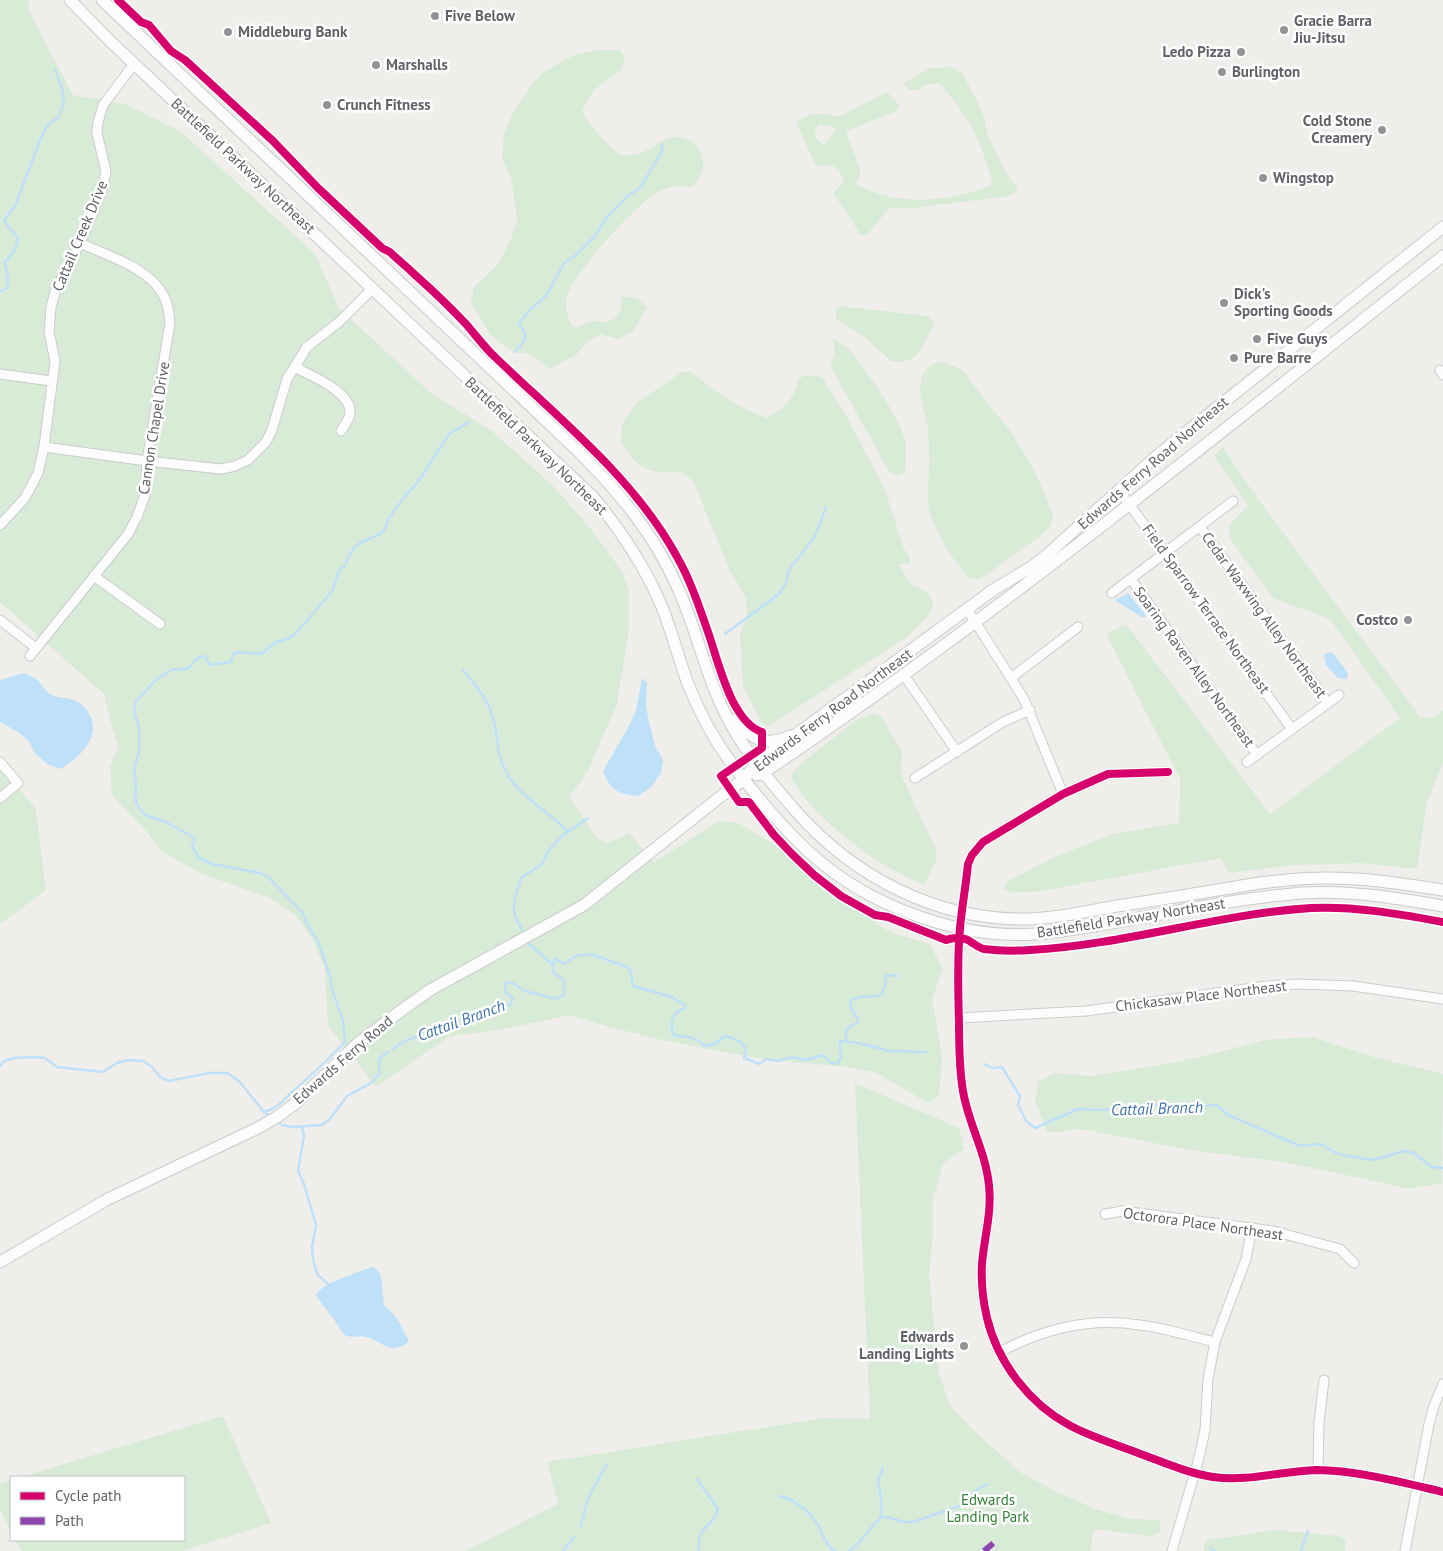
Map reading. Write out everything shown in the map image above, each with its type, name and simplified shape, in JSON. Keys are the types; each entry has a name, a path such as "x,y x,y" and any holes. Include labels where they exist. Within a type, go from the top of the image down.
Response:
{"main road":[{"name":"Battlefield Parkway Northeast","path":"70,0 134,64 593,498 630,546 648,576 668,622 688,683 702,716 715,739 744,780 796,839 825,865 854,885 892,905 940,923 960,928 1010,934 1047,933 1256,899 1306,893 1372,895 1443,906"},
{"name":"Battlefield Parkway Northeast","path":"102,0 574,446 610,483 652,538 678,586 710,678 725,713 760,768 820,837 856,867 898,891 942,908 1006,919 1050,917 1259,883 1322,878 1377,880 1443,890"},
{"name":"Edwards Ferry Road Northeast","path":"744,780 808,727 967,609 1049,553 1159,454 1443,227"},
{"name":"Edwards Ferry Road Northeast","path":"760,768 849,715 975,622 1130,504 1443,256"},
{"path":"725,713 750,736 761,741 786,738 808,727"},
{"name":"Edwards Ferry Road","path":"0,1262 108,1199 274,1119 296,1103 357,1044 402,1010 430,990 584,905 720,796 744,780"}],"street":[{"name":"Cattail Creek Drive","path":"0,525 25,498 38,473 44,447 55,361 49,332 51,307 56,289 80,242 102,190 106,172 97,133 100,113 103,105 134,64"},
{"name":"Cannon Chapel Drive","path":"0,620 33,652 128,534 137,518 145,495 147,461 170,323 168,310 163,294 151,279 136,269 80,242"},
{"path":"44,447 221,469 235,466 248,460 258,451 269,436 287,379 307,347 339,322 372,289"},
{"path":"295,367 339,392 350,412 348,420 341,430"},
{"path":"0,374 51,381"},
{"name":"Field Sparrow Terrace Northeast","path":"1119,490 1292,729"},
{"path":"1112,593 1233,501"},
{"name":"Cedar Waxwing Alley Northeast","path":"1200,526 1328,703"},
{"path":"94,576 160,624"},
{"name":"Soaring Raven Alley Northeast","path":"1131,579 1257,755"},
{"path":"967,609 1030,710 1064,794"},
{"path":"1011,678 1078,627"},
{"path":"904,675 957,752"},
{"path":"1247,762 1339,695"},
{"path":"915,778 1003,722 1030,710"},
{"path":"0,762 18,783 0,798"},
{"path":"1168,772 1108,774 1064,794 983,842 976,848 968,864 961,912 958,965 960,1066 963,1093 982,1151 989,1186 989,1213 982,1264 982,1282 987,1319 1000,1352 1011,1372 1026,1390 1039,1404 1068,1425 1085,1433 1194,1474 1246,1478 1318,1470 1342,1472 1443,1492"},
{"name":"Chickasaw Place Northeast","path":"959,1018 1076,1012 1267,986 1297,984 1353,986 1443,1000"},
{"name":"Octorora Place Northeast","path":"1105,1214 1123,1211 1273,1231 1340,1249 1354,1262"},
{"path":"1172,1551 1205,1430 1208,1379 1215,1342 1246,1259 1252,1228"},
{"path":"1000,1352 1061,1328 1101,1322 1141,1325 1215,1342"},
{"path":"1318,1470 1319,1422 1324,1380"},
{"path":"1405,1551 1429,1424 1443,1384"}],"green space":[{"path":"0,0 29,0 29,11 73,95 125,104 181,132 315,254 339,308 431,393 493,432 551,484 586,523 622,572 629,589 629,631 617,704 588,771 569,797 598,839 608,843 629,833 654,862 719,821 738,823 785,851 806,873 840,899 890,932 929,944 943,968 932,999 942,1056 939,1096 928,1103 877,1073 855,1068 763,1059 670,1042 569,1015 509,1028 448,1037 376,1087 328,1026 325,968 311,937 296,916 270,898 202,874 162,852 146,831 112,795 110,765 119,747 111,725 104,694 0,602"},
{"path":"601,50 620,50 625,58 621,70 594,90 586,102 582,112 590,124 622,156 641,153 671,137 686,138 694,142 699,148 703,164 702,172 692,187 662,190 639,207 597,251 569,291 566,310 569,321 575,327 589,322 605,322 614,319 619,313 621,297 638,300 647,308 632,332 618,339 600,334 586,343 576,355 549,369 532,355 512,351 490,335 471,303 474,287 498,264 511,239 517,219 511,177 502,158 504,134 514,111 543,72 574,55"},
{"path":"952,67 962,73 983,114 988,135 1005,171 1018,190 1009,196 912,208 889,208 867,235 860,235 833,193 844,182 840,172 832,165 816,166 796,122 811,114 826,114 838,117 887,92 900,106 895,112 846,131 861,172 856,184 889,197 923,200 957,195 991,186 992,181 984,156 969,122 948,93 939,83 927,84 918,90 909,90 903,83 931,68","holes":["819,124 837,128 825,145 819,141 815,133"]},
{"path":"839,306 928,316 935,323 920,351 912,359 899,362 891,361 866,338 836,319 835,309"},
{"path":"832,338 848,348 857,359 885,399 900,426 906,443 906,466 904,473 899,476 890,473 830,365 834,352"},
{"path":"938,362 953,366 965,373 1008,428 1033,467 1053,514 1051,526 1039,537 980,579 969,579 947,550 929,509 929,439 920,386 925,371"},
{"path":"690,371 736,404 767,418 788,402 794,393 798,379 806,375 822,377 845,414 884,487 904,549 910,557 910,563 898,564 912,585 927,592 933,602 931,613 908,636 769,726 762,724 743,686 740,635 747,615 746,597 729,569 693,481 681,472 660,472 645,468 633,458 620,441 623,422 638,402 682,372"},
{"path":"1223,447 1245,481 1420,717 1433,718 1443,710 1443,763 1427,802 1417,869 1361,863 1295,865 1229,873 1221,858 1041,891 1011,893 1003,888 1008,881 1057,856 1113,834 1179,823 1180,779 1106,634 1126,624 1270,814 1400,718 1330,619 1273,598 1231,540 1228,527 1248,505 1214,456"},
{"path":"874,713 882,717 902,753 901,770 903,779 936,849 936,861 924,885 885,865 843,835 815,810 804,797 791,775 797,767 856,720"},
{"path":"0,767 36,809 46,890 0,924"},
{"path":"1312,1037 1377,1058 1443,1074 1442,1183 1411,1189 1290,1163 1191,1150 1080,1129 1047,1133 1035,1100 1039,1081 1055,1073 1091,1076 1204,1056 1265,1040"},
{"name":"Edwards Landing Park","path":"855,1083 959,1128 964,1149 943,1163 933,1201 933,1237 929,1274 939,1374 951,1407 971,1428 1020,1472 1055,1491 1095,1509 1131,1519 1159,1520 1161,1532 1152,1536 1093,1529 1091,1551 465,1551 558,1504 547,1462 823,1418 870,1419"},
{"path":"223,1416 271,1523 182,1551 21,1551 16,1541 185,1541 185,1476 24,1476"},
{"path":"10,1480 10,1530 0,1510 0,1484"},
{"path":"1275,1530 1338,1536 1346,1539 1345,1551 1205,1551 1203,1546 1207,1540"}],"water":[{"path":"1128,593 1146,615 1145,617 1141,617 1115,600"},
{"path":"1330,652 1333,653 1347,672 1346,679 1338,678 1326,665 1324,655"},
{"path":"24,673 38,680 50,694 79,703 84,707 92,720 93,728 87,745 75,759 60,769 47,764 35,753 28,740 0,722 0,680"},
{"path":"642,678 647,683 646,706 655,746 663,760 661,773 651,787 638,796 616,790 609,783 603,771 636,711"},
{"path":"372,1267 376,1268 381,1276 384,1305 396,1318 409,1342 402,1346 391,1348 366,1337 346,1335 316,1295 320,1290 333,1282"}],"waterway":[{"path":"0,292 7,288 8,280 5,262 15,250 18,238 4,221 16,204 47,126 58,117 64,104 62,88 55,69"},
{"path":"515,352 525,340 525,334 519,323 547,295 564,263 575,256 594,237 608,216 629,195 641,187 662,151 662,145"},
{"path":"264,1112 281,1102 345,1042 343,1021 332,989 330,976 318,941 302,912 268,877 260,873 212,864 199,858 192,846 195,840 193,837 166,822 145,815 139,808 135,799 134,768 139,752 139,726 134,714 136,701 157,679 173,669 189,668 200,657 205,656 210,665 231,662 233,654 237,652 261,654 276,642 290,638 333,590 338,573 345,566 353,549 385,529 389,518 418,482 449,434 469,422"},
{"path":"725,634 779,594 786,583 789,570 815,536 826,507"},
{"path":"463,670 478,688 490,708 500,756 509,777 522,792 568,832"},
{"path":"522,930 514,910 515,896 521,878 541,865 549,850 562,836 588,818"},
{"path":"528,943 552,964"},
{"name":"Cattail Branch","path":"393,1049 405,1041 498,1006 510,1005 513,998 506,993 505,983 513,983 525,991 556,999 564,995 564,981 555,974 552,967 555,958 565,963 576,956 591,954 627,967 631,972 633,986 672,997 685,1005 685,1008 674,1015 673,1035 694,1039 704,1046 716,1043 725,1036 732,1038 740,1042 746,1049 744,1058 760,1064 766,1059 779,1061 792,1057 806,1060 823,1055 829,1062 837,1064 841,1055 840,1041 858,1043 890,1051 926,1052"},
{"path":"846,1042 846,1032 849,1027 857,1023 858,1019 850,1006 851,1000 860,997 878,996 882,993 885,986 886,975 898,976"},
{"name":"Cattail Branch","path":"277,1121 282,1125 292,1127 322,1125 330,1119 347,1096 371,1083 379,1074 380,1058 388,1052"},
{"name":"Cattail Branch","path":"0,1066 4,1061 14,1058 34,1057 45,1058 57,1067 103,1072 117,1063 128,1060 143,1061 152,1067 160,1077 169,1081 209,1073 227,1073 239,1081 264,1112 271,1117"},
{"name":"Cattail Branch","path":"984,1064 992,1068 1002,1067 1020,1096 1018,1105 1027,1122 1035,1128 1078,1109 1098,1110 1158,1105 1175,1109 1217,1105 1228,1115 1300,1146 1320,1144 1338,1154 1373,1160 1404,1151 1414,1153 1432,1167 1443,1168"},
{"path":"302,1127 304,1136 298,1171 304,1184 316,1225 312,1247 313,1259 317,1274 328,1284"},
{"path":"581,1526 588,1498 607,1464"},
{"path":"881,1517 881,1498 878,1481 883,1467"},
{"path":"697,1479 718,1509 713,1520 700,1536 699,1551"},
{"path":"849,1551 882,1517 913,1522 959,1506 979,1488 988,1484"},
{"path":"780,1496 791,1500 806,1511 835,1551"},
{"path":"1301,1551 1308,1531"},
{"path":"563,1551 574,1537"},
{"path":"1210,1548 1215,1551"}],"marked path":[{"path":"984,1551 997,1540"}],"cycle path":[{"path":"118,0 141,22 149,25 171,51 185,60 273,141 318,188 382,248 391,253 440,298 491,353 593,450 638,500 658,527 686,574 721,673 734,703 751,726 762,732 762,748 721,776 739,802 749,802 774,835 793,855 814,875 841,896 875,915 888,917 946,940 962,938 982,949 1001,950 1065,947 1241,916 1311,908 1361,909 1443,922"},
{"path":"1168,772 1108,774 1063,794 983,842 972,855 968,864 958,951 960,1056 965,1103 984,1161 989,1186 990,1196 982,1278 984,1305 992,1335 1007,1366 1017,1380 1028,1393 1054,1416 1086,1433 1175,1467 1203,1475 1226,1478 1316,1470 1347,1472 1443,1492"}],"place":[{"name":"Five Below","path":"435,16"},
{"name":"Gracie Barra Jiu-Jitsu","path":"1284,30"},
{"name":"Middleburg Bank","path":"228,32"},
{"name":"Ledo Pizza","path":"1241,52"},
{"name":"Marshalls","path":"376,65"},
{"name":"Burlington","path":"1222,72"},
{"name":"Crunch Fitness","path":"327,105"},
{"name":"Cold Stone Creamery","path":"1382,130"},
{"name":"Wingstop","path":"1263,178"},
{"name":"Dick's Sporting Goods","path":"1224,303"},
{"name":"Five Guys","path":"1257,339"},
{"name":"Pure Barre","path":"1234,358"},
{"name":"Costco","path":"1408,620"},
{"name":"Edwards Landing Lights","path":"964,1346"}]}
